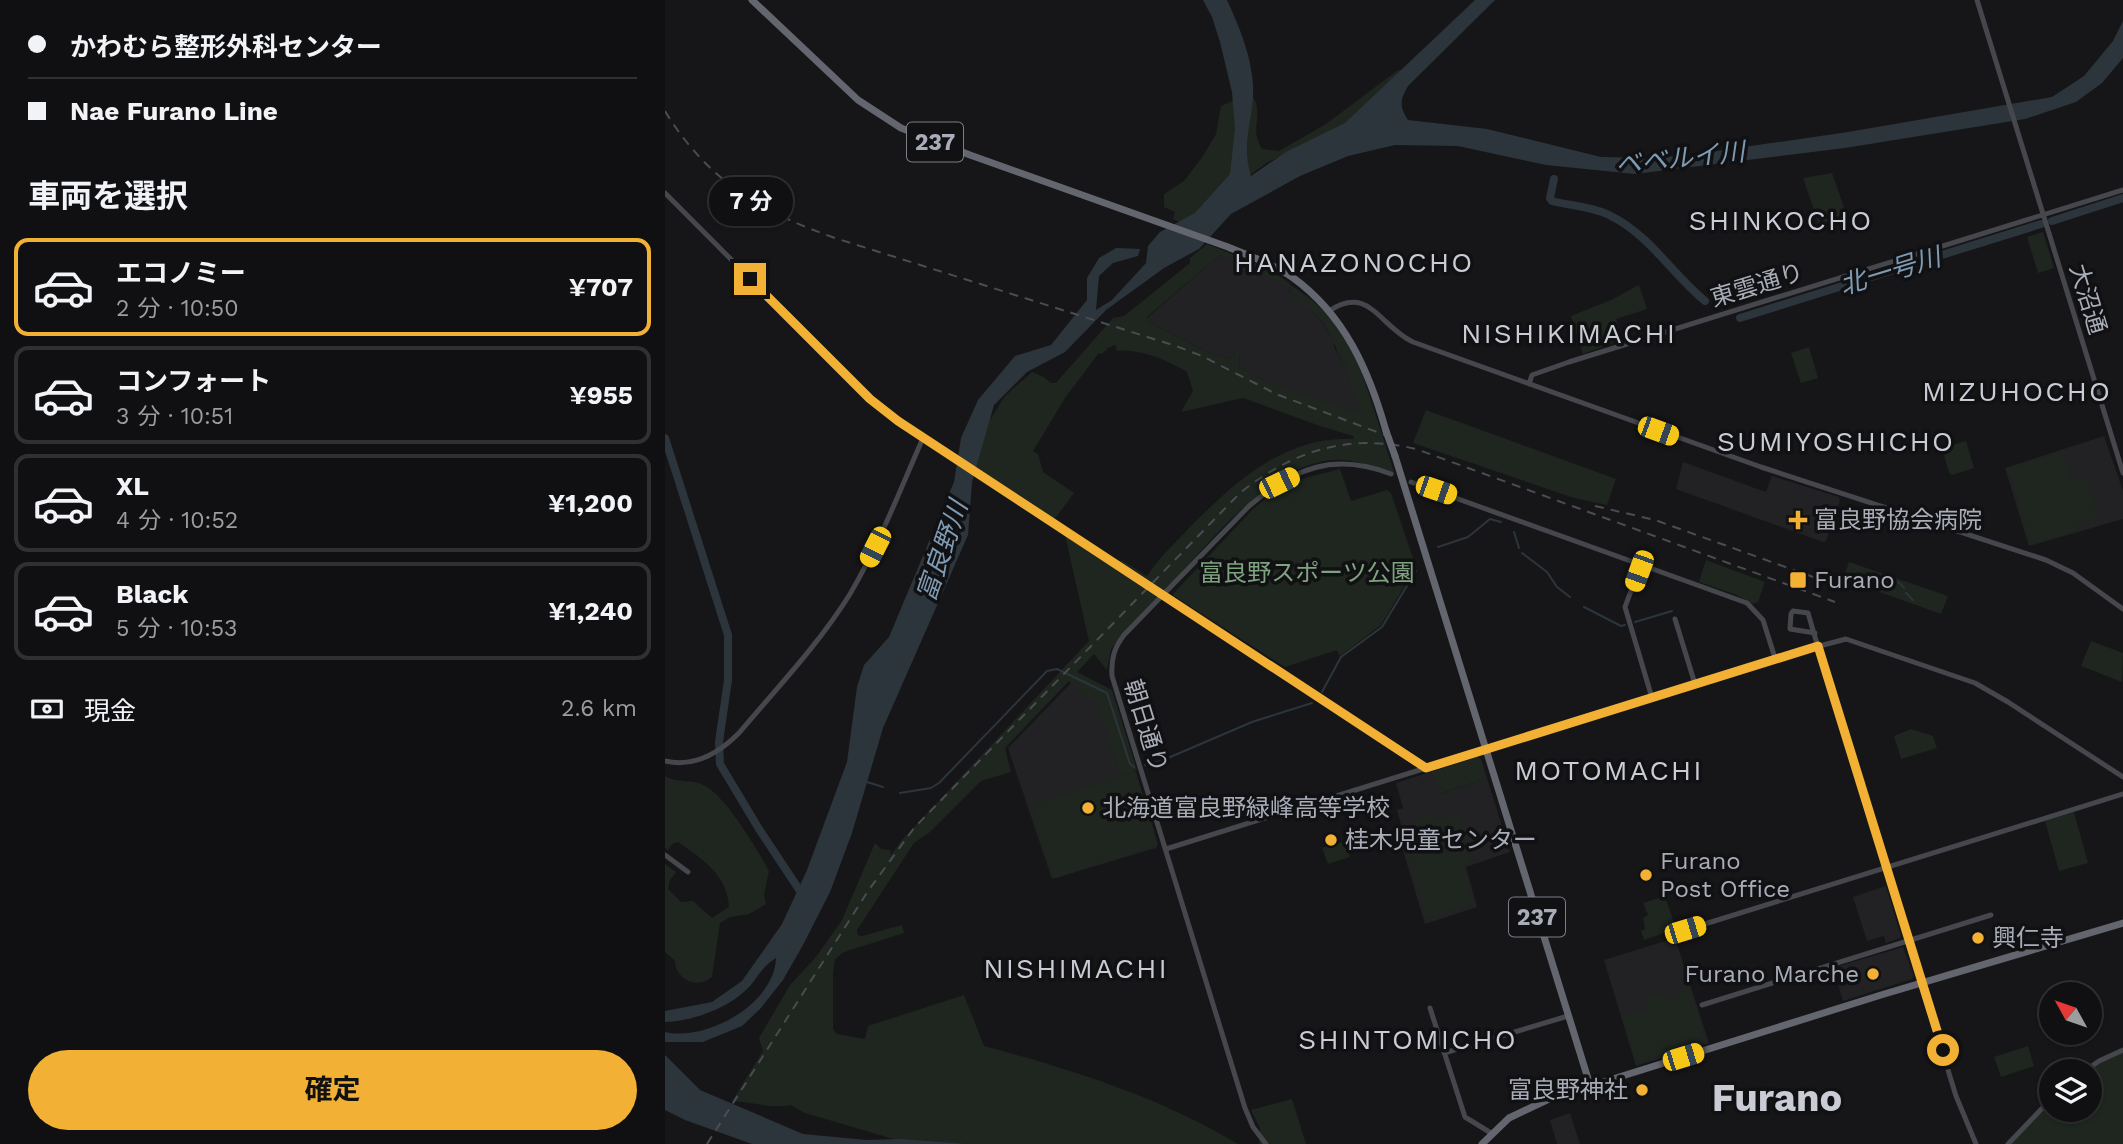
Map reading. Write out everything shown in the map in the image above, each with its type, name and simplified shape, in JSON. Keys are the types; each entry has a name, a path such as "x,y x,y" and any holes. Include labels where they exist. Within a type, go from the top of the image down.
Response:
{"highway":[{"name":"237","path":"752,0 858,100 895,125 950,148 1264,262 1292,277 1329,311 1360,356 1374,388 1590,1085"},
{"path":"1482,1144 1509,1118 1524,1109 1590,1085 2123,923"}],"street":[{"name":"大沼通","path":"1977,0 2123,473"},
{"name":"東雲通り","path":"1529,384 1532,375 1569,362 2123,190"},
{"path":"665,193 870,399 1008,495 1426,768"},
{"path":"1329,311 1345,301 1360,302 1401,336 1413,342 1761,467 2046,560 2073,573 2123,609"},
{"path":"665,761 680,763 706,757 732,740 819,638 849,595 875,547 923,438"},
{"name":"朝日通り","path":"1266,1144 1253,1126 1245,1108 1112,676 1111,665 1114,650 1121,639 1249,506 1279,483 1299,473 1337,464 1358,464 1391,474"},
{"path":"1411,482 1747,603 1763,620 1775,659"},
{"path":"1641,564 1625,607 1653,698"},
{"path":"1815,633 1790,629 1793,611 1808,613 1815,633 1921,983 1957,1096 1976,1144"},
{"path":"1675,619 1695,684"},
{"path":"1166,849 1841,639 1854,640 1975,683 2123,777"},
{"path":"1679,932 2123,794"},
{"path":"665,855 688,872"},
{"path":"1702,1005 1991,915"},
{"path":"1430,1008 1465,1117 1491,1133"},
{"path":"1444,1053 1568,1016"},
{"path":"2102,1060 2123,1050"},
{"path":"2008,1144 2039,1112"}],"shaded area":[{"path":"1220,255 1286,285 1287,281 1291,285 1289,292 1299,297 1299,302 1308,306 1323,323 1343,363 1349,367 1348,376 1360,408 1352,412 1249,375 1249,372 1239,368 1240,352 1237,350 1230,359 1221,355 1217,357 1147,321 1147,318"},
{"path":"2104,436 2123,491 2123,519 2029,546 2005,468"},
{"name":"富良野協会病院","path":"1683,462 1766,492 1772,476 1839,497 1826,541 1676,489"},
{"name":"北海道富良野緑峰高等学校","path":"1073,681 1102,693 1124,767 1136,772 1158,844 1156,848 1052,879 1008,748"},
{"path":"1431,772 1440,794 1487,778 1510,852 1466,867 1477,907 1425,924 1402,847 1406,842 1397,810 1403,808 1396,783"},
{"path":"1886,886 1901,936 1886,943 1884,936 1867,941 1853,897"},
{"path":"1675,938 1709,1043 1636,1066 1604,960"},
{"path":"1903,947 1914,976 1912,979 1843,1001 1833,968"},
{"path":"1570,1113 1580,1144 1557,1144 1550,1120"}],"green space":[{"path":"1398,70 1404,71 1358,119 1322,139 1268,162 1187,220 1179,222 1173,219 1175,212 1164,207 1164,194 1184,181 1216,134 1221,106 1251,93 1257,108 1258,141 1262,149 1279,151 1326,124"},
{"path":"1832,173 1847,216 1819,225 1803,178"},
{"path":"2043,232 2054,268 2038,273 2027,237"},
{"path":"1207,244 1264,267 1287,281 1286,286 1220,255 1147,317 1147,321 1217,357 1221,355 1230,359 1238,349 1239,368 1249,372 1249,375 1352,411 1359,408 1348,376 1348,367 1322,322 1298,302 1299,297 1289,292 1291,285 1328,315 1357,357 1395,475 1343,460 1317,463 1292,473 1267,488 1243,508 1163,593 1118,564 1121,560 1147,576 1210,507 1265,463 1306,445 1329,440 1354,439 1353,436 1243,398 1181,412 1193,391 1187,372 1153,356 1135,351 1117,351 1115,345 1102,354 1099,353 1065,398 1033,451 1038,454 1043,472 1074,493 1053,521 973,467 986,426 1005,396 1032,372 1056,383 1113,318 1124,316 1190,263 1190,258"},
{"path":"1639,285 1647,309 1616,319 1623,339 1583,354 1571,316"},
{"path":"1809,347 1818,378 1801,383 1791,353"},
{"path":"1426,410 1616,479 1607,505 1574,498 1413,443"},
{"path":"1966,441 1974,468 1952,475 1949,473 1942,448"},
{"path":"2057,453 2066,459 2072,479 2085,475 2098,517 2086,521 2083,515 2086,524 2075,527 2075,531 2031,544 2008,469"},
{"name":"富良野スポーツ公園","path":"1340,469 1351,501 1387,490 1391,493 1416,567 1381,625 1340,656 1337,650 1285,667 1174,596 1252,510 1270,495 1301,479"},
{"path":"1065,535 1158,597 1111,649 1107,670 1094,654 1077,672 1112,690 1137,770 1121,775 1113,752 1108,749 1106,743 1110,729 1104,726 1096,699 1090,700 1069,681 1005,748 1011,772 981,781 930,832 914,843 857,930 858,935 862,936 902,925 904,933 844,952 835,959 833,1029 837,1034 865,1039 868,1026 964,995 984,1046 1049,1064 1146,1098 1238,1144 938,1144 900,1141 805,1113 791,1105 769,1106 732,1101 763,1051 759,1038 790,985 816,957 842,920 875,843 881,849 890,850 891,855 901,841 1089,641"},
{"path":"1706,560 1765,582 1758,602 1752,604 1737,595 1699,582"},
{"path":"1849,562 1948,596 1941,614 1843,579"},
{"path":"2091,641 2123,653 2122,682 2081,666"},
{"path":"1911,729 1933,736 1937,748 1901,759 1894,736"},
{"path":"1478,757 1487,778 1439,794 1431,772"},
{"path":"1135,773 1156,846 1053,877 1033,813 1037,803"},
{"path":"665,776 702,784 715,793 741,826 769,871 764,895 766,904 749,914 730,917 720,923 712,977 700,983 688,981 683,977 675,961 665,952 665,864 676,872 668,889 681,902 693,901 712,918 729,907 727,895 719,877 696,855 678,842 672,844 668,850 665,848"},
{"path":"2074,812 2088,863 2059,871 2045,821"},
{"path":"1432,814 1434,821 1458,814 1471,863 1463,865 1474,904 1427,918 1405,847 1417,825 1415,819"},
{"path":"1345,841 1350,857 1328,864 1322,848"},
{"path":"1665,896 1675,926 1673,930 1644,940 1641,931 1645,929 1643,918 1648,915 1643,903"},
{"path":"1689,986 1706,1041 1636,1064 1622,1017 1648,1009 1645,998 1662,993 1672,1000"},
{"path":"2028,1046 2034,1066 2001,1077 1994,1057"},
{"path":"2123,1050 2123,1144 2008,1144 2039,1112 2039,1122 2102,1122 2102,1062"},
{"path":"1292,1099 1306,1144 1259,1144 1260,1128 1251,1110"}],"water":[{"path":"1203,0 1227,0 1247,52 1253,84 1247,140 1251,176 1286,152 1345,123 1475,0 1495,0 1408,86 1402,103 1408,120 1487,129 1601,157 1653,158 1689,155 1848,132 2052,97 2084,76 2113,41 2123,21 2123,58 2102,83 2076,102 2025,119 1845,148 1635,174 1546,165 1458,146 1395,145 1348,156 1300,176 1231,214 1199,249 1164,268 1106,310 1065,352 1027,372 994,405 972,482 968,535 883,728 852,833 830,892 803,945 783,980 760,1009 742,1026 703,1042 665,1042 665,1032 682,1034 700,1031 736,1016 752,1004 773,975 776,958 742,994 722,1007 699,1016 665,1022 665,1011 712,1002 742,981 782,924 807,870 847,762 857,687 864,665 889,637 954,482 961,438 978,400 1015,356 1051,345 1087,300 1087,278 1099,258 1116,248 1140,249 1138,256 1113,263 1099,276 1096,310 1112,300 1146,263 1148,246 1160,232 1195,213 1230,174 1235,128 1232,92 1220,42"},
{"path":"665,1055 700,1090 803,1134 966,1144 752,1144 665,1110"}],"waterway":[{"name":"北一号川","path":"1554,179 1550,198 1552,201 1595,210 1623,223 1648,243 1705,301"},
{"name":"北一号川","path":"2052,221 2123,198"},
{"name":"北一号川","path":"1740,318 2041,224"},
{"path":"665,438 728,635 728,680 719,742 720,764 804,897"},
{"path":"1438,547 1468,537 1490,519 1501,522"},
{"path":"1514,532 1519,548"},
{"path":"1522,553 1547,572 1557,587 1570,597"},
{"path":"1322,692 1341,657 1382,627 1416,571"},
{"path":"1867,580 1878,586 1895,581 1904,588"},
{"path":"1906,593 1913,600"},
{"path":"1584,607 1621,626 1625,625"},
{"path":"1635,622 1672,611"},
{"path":"900,793 931,788 939,783 1047,671 1057,669 1107,693 1130,764 1134,767"},
{"path":"1145,765 1161,761 1252,722 1312,703"},
{"path":"867,782 883,787"}],"railway":[{"path":"665,111 681,135 718,175 738,191 783,217 835,238 1176,346 1202,356 1276,394 1393,438"},
{"path":"707,1144 868,891 914,828 1241,492 1282,465 1302,456 1345,444 1368,443 1416,449 1835,602"},
{"path":"1595,506 1655,520 1841,587"}],"place":[{"name":"富良野協会病院","path":"1798,520"},
{"name":"Furano","path":"1798,580"},
{"name":"北海道富良野緑峰高等学校","path":"1088,808"},
{"name":"桂木児童センター","path":"1331,840"},
{"name":"Furano Post Office","path":"1646,875"},
{"name":"興仁寺","path":"1978,938"},
{"name":"Furano Marche","path":"1873,974"},
{"name":"富良野神社","path":"1642,1090"}],"district":[{"name":"SHINKOCHO","path":"1781,220"},
{"name":"HANAZONOCHO","path":"1354,262"},
{"name":"NISHIKIMACHI","path":"1569,333"},
{"name":"MIZUHOCHO","path":"2017,391"},
{"name":"SUMIYOSHICHO","path":"1836,441"},
{"name":"MOTOMACHI","path":"1609,770"},
{"name":"NISHIMACHI","path":"1076,968"},
{"name":"SHINTOMICHO","path":"1408,1039"},
{"name":"Furano","path":"1777,1098"}],"route":[{"path":"750,279 870,399 898,421 1276,672 1426,768 1818,646 1943,1050"}],"water label":[{"name":"ベベルイ川","path":"1680,158"},
{"name":"富良野川","path":"942,551"}]}
